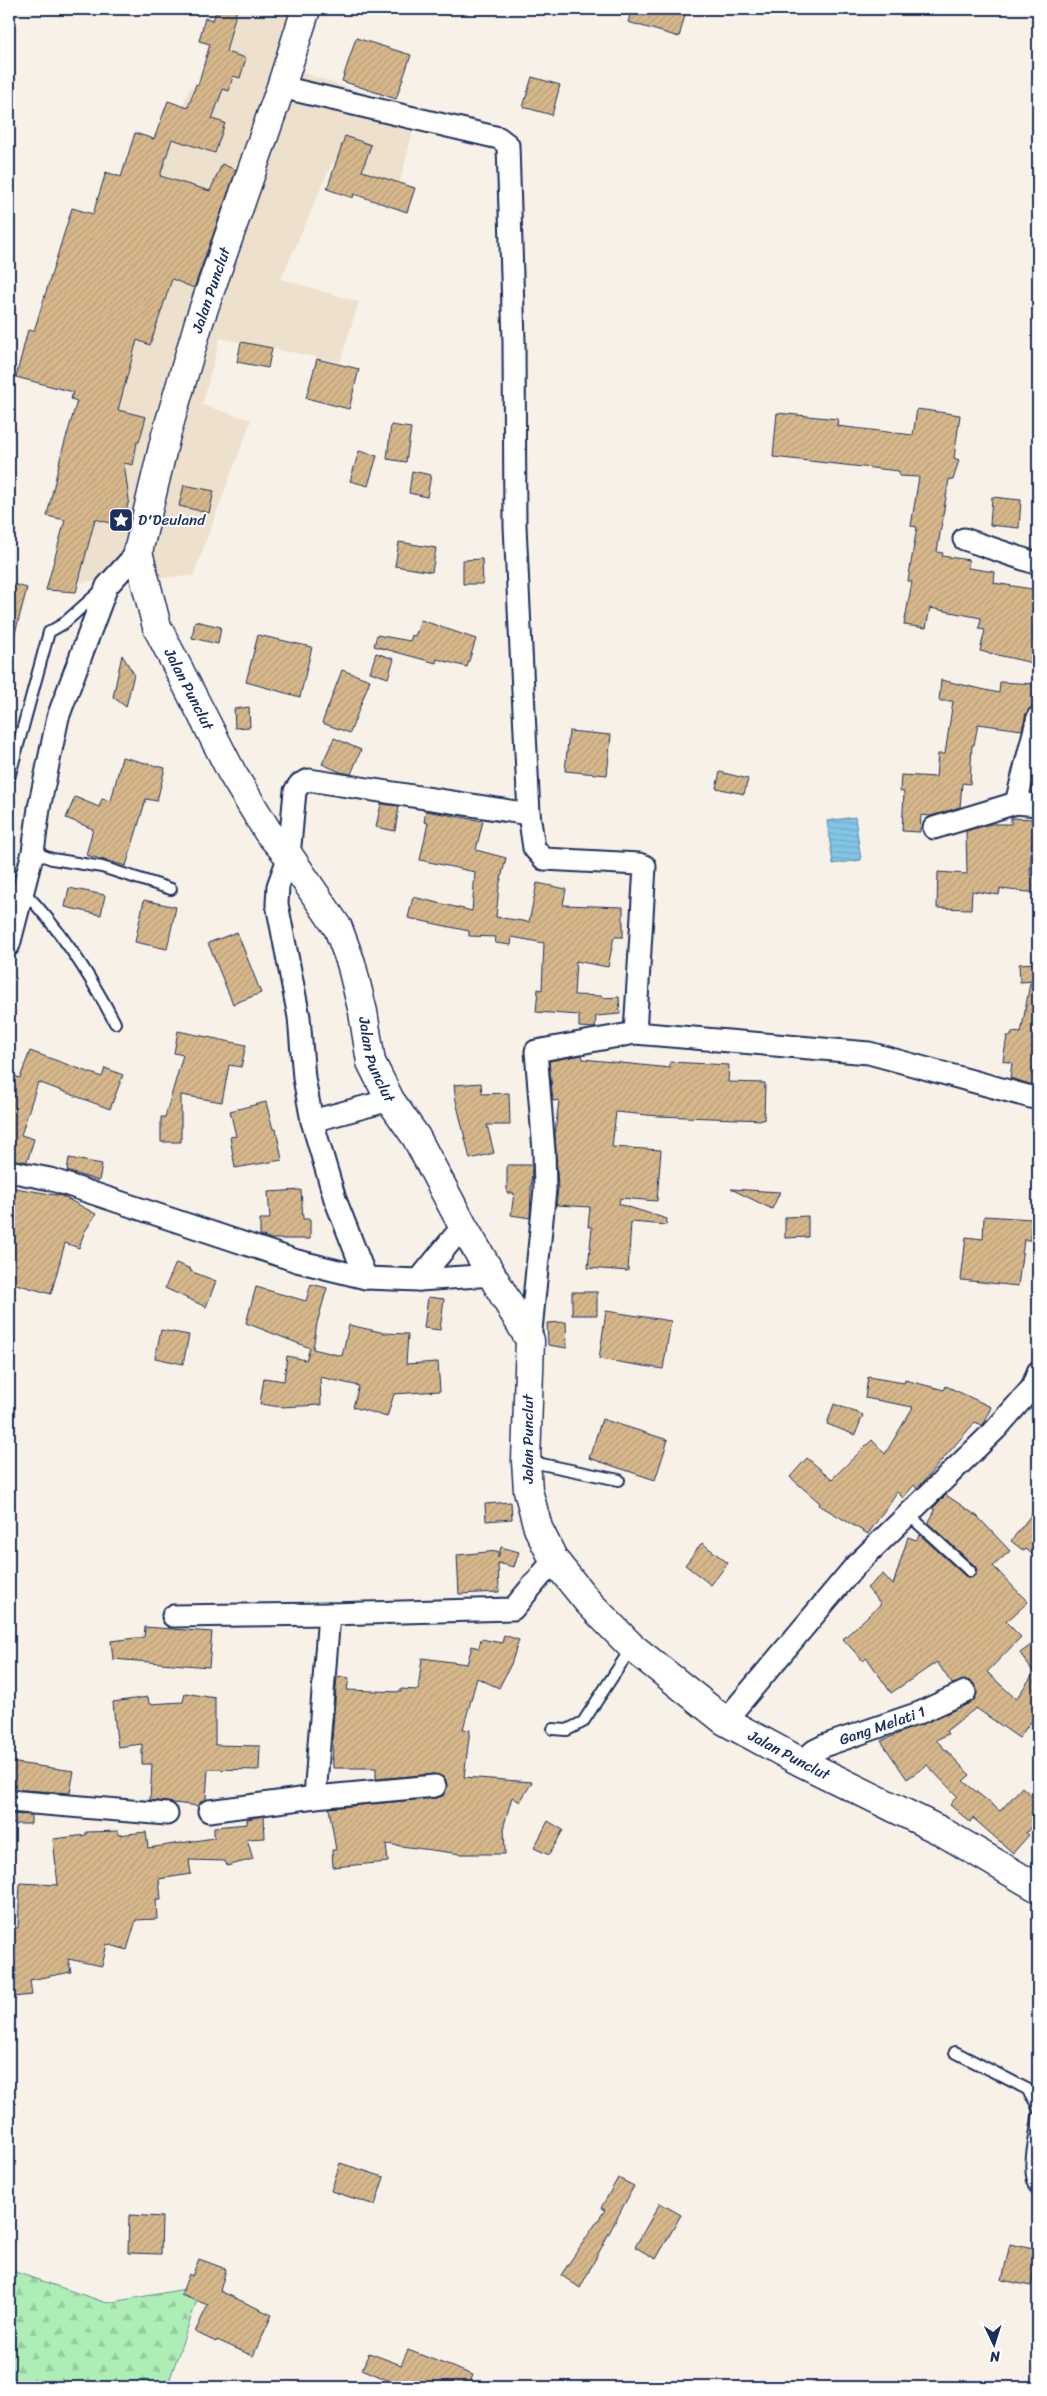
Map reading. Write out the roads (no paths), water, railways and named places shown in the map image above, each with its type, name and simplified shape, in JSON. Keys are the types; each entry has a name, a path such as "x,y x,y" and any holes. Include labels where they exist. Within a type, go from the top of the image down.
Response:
{"main road":[{"name":"Jalan Punclut","path":"306,9 200,322 166,435 138,552 157,627 232,773 268,832 289,856 338,928 351,963 361,1004 371,1062 390,1100 416,1137 463,1226 530,1340 526,1461 528,1490 538,1528 554,1560 588,1602 632,1647 725,1721 801,1762 941,1831 1038,1888"}],"street":[{"path":"281,87 499,138 508,145 514,342 515,526 529,814 534,848 544,858 639,864 645,866 636,1033"},
{"path":"964,539 1038,564"},
{"path":"9,944 12,922 24,892 33,852 39,808 58,717 106,586 138,552"},
{"path":"1016,803 1037,725"},
{"path":"366,1278 332,1191 312,1121 304,1078 299,1017 276,904 278,886 289,856 295,791 300,784 309,780 529,814"},
{"path":"934,828 1016,803 1038,805"},
{"path":"530,1340 545,1189 536,1051 636,1033 869,1053 1038,1098"},
{"path":"312,1121 390,1100"},
{"path":"9,1171 50,1179 298,1261 366,1278 419,1280 493,1276"},
{"path":"419,1280 463,1226"},
{"path":"725,1721 856,1565 1002,1422 1032,1388 1038,1372"},
{"path":"172,1616 513,1609 554,1560"},
{"path":"315,1797 329,1614"},
{"name":"Gang Melati 1","path":"801,1762 814,1751 826,1745 919,1713 964,1692"},
{"path":"209,1811 315,1797 435,1786"},
{"path":"9,1801 167,1814"}],"lane":[{"path":"9,778 48,632 63,624 106,586"},
{"path":"33,852 52,859 102,867 171,889"},
{"path":"24,892 56,927 95,984 115,1023"},
{"path":"526,1461 619,1480"},
{"path":"909,1515 970,1571"},
{"path":"553,1729 568,1730 583,1722 632,1647"},
{"path":"955,2052 1027,2089 1038,2106"},
{"path":"1038,2117 1031,2166 1033,2185 1038,2191"}],"water":[{"path":"855,817 861,860 833,864 827,821"}],"place":[{"name":"D'Deuland","path":"121,520"}]}
